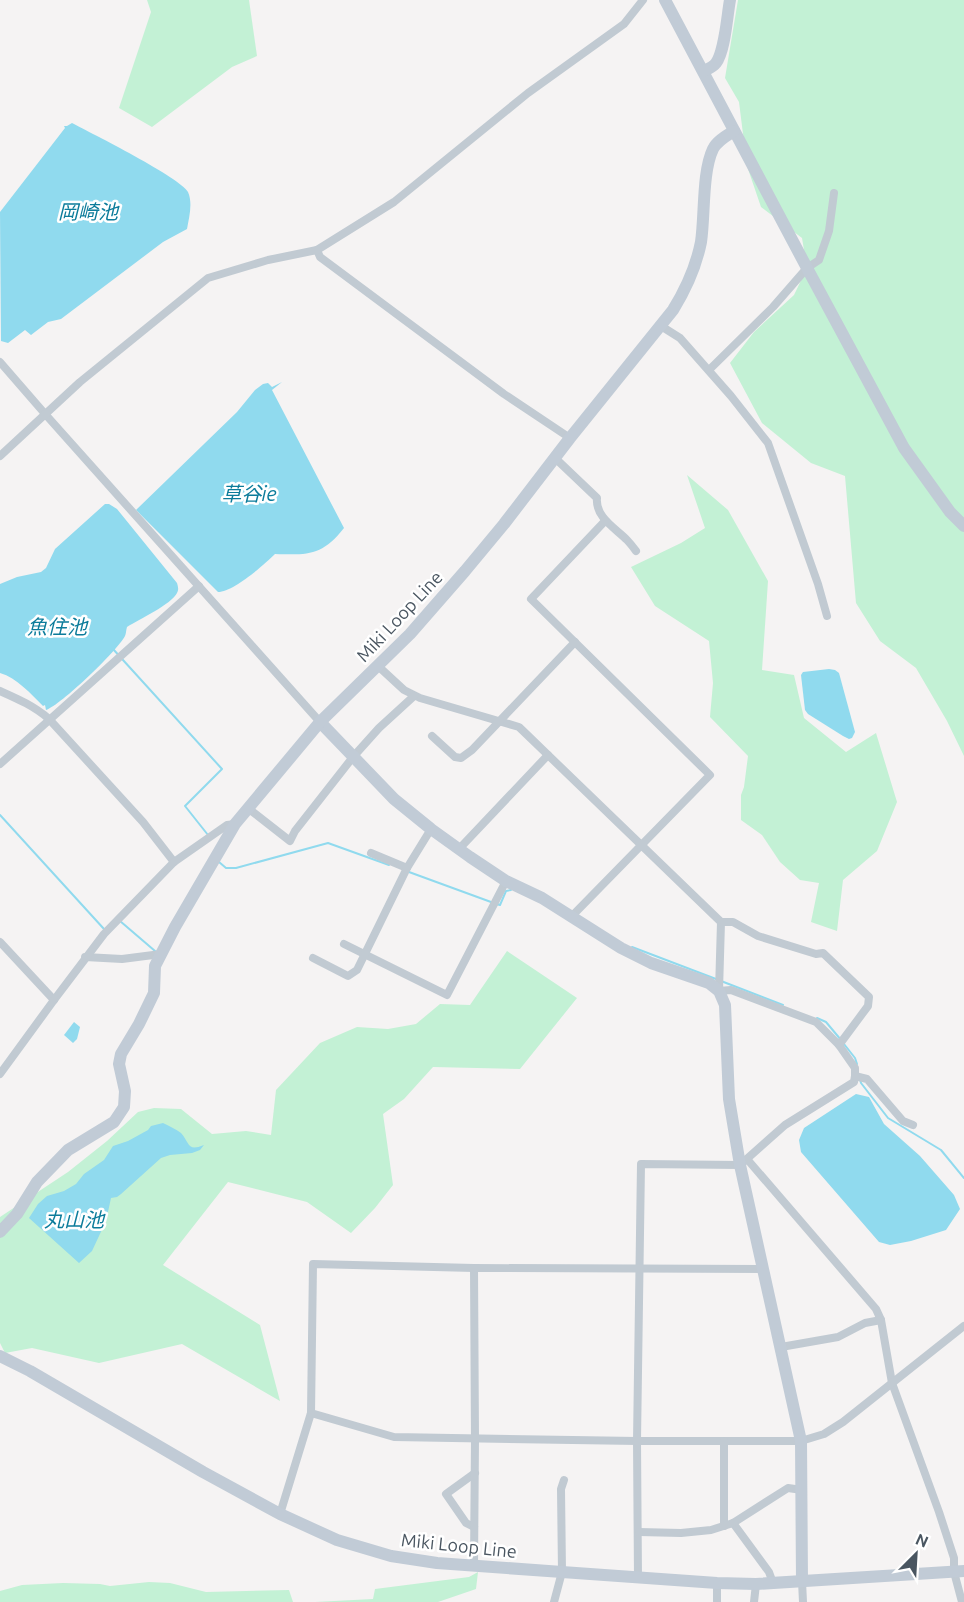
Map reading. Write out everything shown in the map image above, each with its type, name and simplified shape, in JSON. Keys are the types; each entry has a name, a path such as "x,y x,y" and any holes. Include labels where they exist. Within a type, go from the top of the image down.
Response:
{"main road":[{"path":"666,0 904,448 950,512 964,526"},
{"path":"704,71 718,61 725,37 730,0"},
{"name":"Miki Loop Line","path":"0,1232 17,1214 37,1182 68,1150 114,1122 124,1107 125,1091 119,1064 121,1054 154,993 155,966 175,927 235,825 320,722 410,634 465,571 679,302 692,276 701,242 708,166 713,148 722,138 734,131"},
{"path":"320,722 394,799 459,849 507,881 542,898 621,948 651,963 709,983 719,991 725,1005 729,1099 801,1441 802,1581"},
{"name":"Miki Loop Line","path":"0,1356 280,1514 338,1540 379,1553 413,1560 717,1583 756,1584 959,1571"}],"street":[{"path":"0,456 80,382 208,278 268,260 317,250 394,202 528,93 624,24 644,0"},
{"path":"709,370 773,307 807,268 819,260 829,231 834,193"},
{"path":"317,250 320,257 425,336 504,394 570,438"},
{"path":"661,326 680,338 768,443 818,584 827,616"},
{"path":"0,362 320,722"},
{"path":"555,458 597,498 596,505 605,520 636,551"},
{"path":"572,916 710,774 531,599 605,520"},
{"path":"0,764 199,586"},
{"path":"432,736 456,757 461,758 472,750 575,642"},
{"path":"378,666 414,696 519,727 721,922 732,922 758,936 816,954 823,953 869,997 868,1006 839,1045"},
{"path":"0,691 22,700 41,712 143,822 174,861"},
{"path":"249,808 290,841 295,831 353,757 379,728 414,696"},
{"path":"459,849 548,755"},
{"path":"0,1074 104,934 174,861 227,825 235,825"},
{"path":"313,958 348,976 357,970 407,868 431,829"},
{"path":"371,853 407,868"},
{"path":"344,944 447,995 507,881"},
{"path":"638,1578 637,1440 641,1164 744,1162 785,1125 854,1082 855,1076 855,1068 839,1045 816,1022 731,990 719,991 721,922"},
{"path":"0,942 54,1000"},
{"path":"85,957 122,959 161,954"},
{"path":"855,1076 867,1079 903,1121 913,1125"},
{"path":"744,1162 876,1309 881,1320 892,1383 959,1571 962,1602"},
{"path":"280,1514 311,1413 313,1264 474,1268 763,1269"},
{"path":"474,1268 474,1565"},
{"path":"781,1347 838,1338 865,1323 881,1320"},
{"path":"311,1413 394,1437 801,1441 824,1434 843,1422 964,1326"},
{"path":"724,1441 729,1525 769,1572 773,1583"},
{"path":"474,1527 466,1523 446,1494 475,1473"},
{"path":"554,1602 562,1572 561,1489 564,1480"},
{"path":"639,1532 681,1533 711,1530 729,1525 789,1488 802,1490"},
{"path":"802,1581 803,1602"},
{"path":"717,1583 717,1602"},
{"path":"754,1602 756,1584"}],"green space":[{"path":"147,0 249,0 257,56 232,67 152,127 119,108 151,12"},
{"path":"738,0 964,0 964,756 947,721 916,668 880,641 856,603 845,476 811,463 762,423 730,363 754,332 794,295 807,268 802,238 761,207 747,166 739,102 725,78"},
{"path":"687,475 728,510 768,581 762,670 794,675 804,718 846,752 876,733 897,802 877,851 843,880 837,931 811,922 819,883 800,880 780,862 762,835 741,820 741,795 748,756 710,717 713,683 709,641 655,606 631,567 681,543 705,528"},
{"path":"507,951 577,998 520,1069 433,1067 404,1099 383,1114 393,1185 351,1233 307,1202 228,1182 163,1265 260,1325 280,1401 182,1344 99,1363 32,1348 5,1353 0,1343 0,1217 68,1172 107,1141 138,1112 154,1108 181,1109 212,1134 246,1131 271,1135 276,1090 320,1043 357,1027 388,1029 416,1024 440,1004 470,1005"},
{"path":"478,1572 476,1589 438,1602 315,1602 373,1599 375,1589 469,1577"},
{"path":"149,1582 170,1583 206,1592 289,1590 293,1602 0,1602 0,1591 22,1585 63,1583 110,1586"}],"water":[{"name":"岡崎池","path":"72,123 182,185 188,192 190,201 187,229 163,242 61,319 48,322 31,335 25,330 8,343 1,341 0,212 65,128 64,126"},
{"name":"草谷ie","path":"282,382 272,390 344,528 321,549 306,554 275,554 240,583 218,592 136,510 237,412 255,390 263,384 268,383 272,387"},
{"name":"魚住池","path":"105,504 117,509 177,583 178,590 169,602 127,627 125,636 100,665 64,698 46,710 45,705 43,706 18,682 0,673 0,584 17,577 41,572 46,568 55,549"},
{"path":"829,669 839,673 855,732 849,739 805,710 801,675 803,672"},
{"path":"74,1022 80,1027 77,1039 73,1043 64,1035"},
{"path":"856,1094 869,1097 884,1124 920,1156 954,1195 960,1209 946,1230 890,1245 879,1242 801,1152 799,1140 804,1128"},
{"name":"丸山池","path":"163,1123 181,1133 192,1147 204,1145 200,1150 192,1153 161,1158 121,1194 111,1198 106,1221 92,1251 79,1263 29,1218 38,1204 47,1196 64,1191 76,1184 84,1174 104,1160 113,1146 128,1141 151,1126"}],"waterway":[{"path":"113,649 222,769 185,806 208,835"},
{"path":"0,815 104,929"},
{"path":"219,862 226,868 236,868 328,843 389,865"},
{"path":"409,872 491,902"},
{"path":"496,904 500,905 506,891 511,890"},
{"path":"120,921 155,951"},
{"path":"632,947 716,979"},
{"path":"721,981 783,1005"},
{"path":"817,1018 826,1022 841,1040"},
{"path":"844,1044 857,1064"},
{"path":"860,1079 888,1118 941,1150 964,1178"}]}
